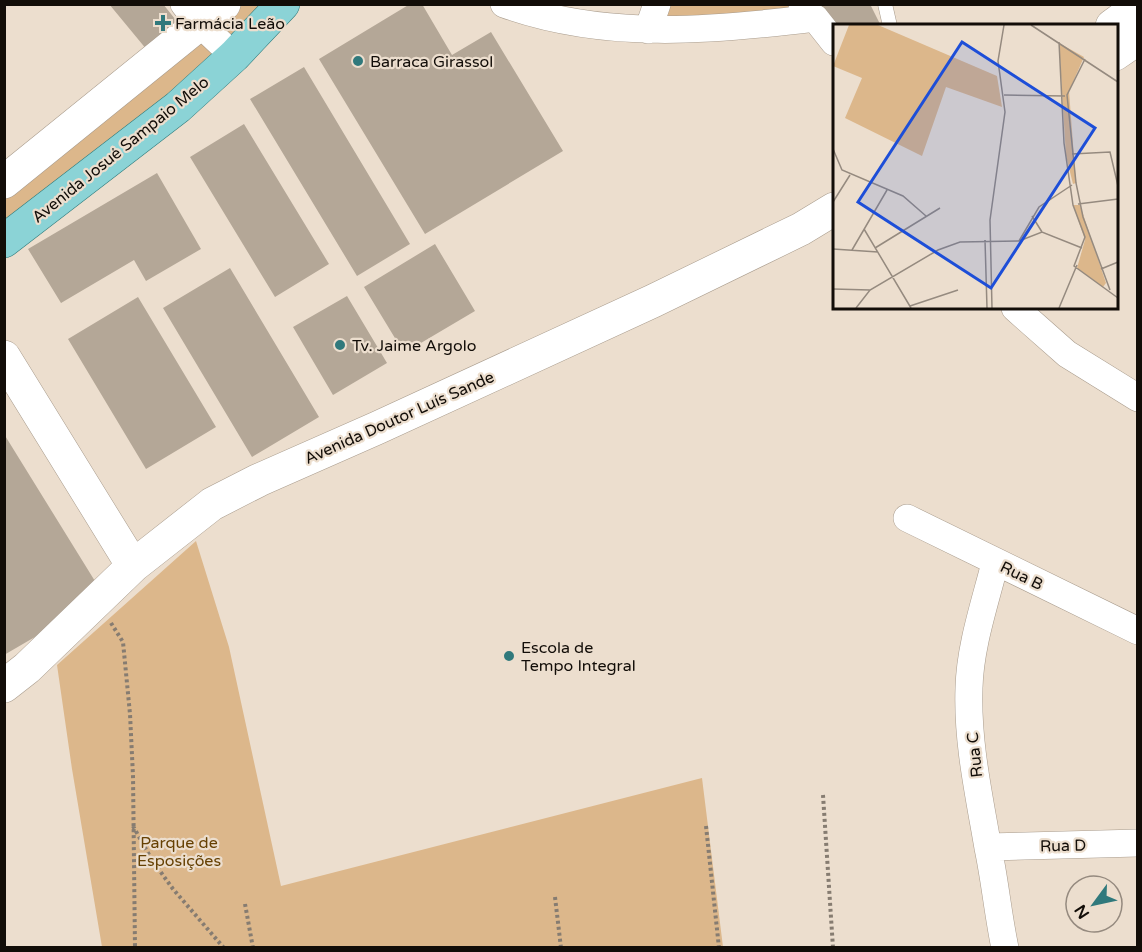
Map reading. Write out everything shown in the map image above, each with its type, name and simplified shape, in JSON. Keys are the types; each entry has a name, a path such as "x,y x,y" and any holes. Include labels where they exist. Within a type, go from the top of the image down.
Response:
{"main road":[{"name":"Avenida Josué Sampaio Melo","path":"4,241 178,106 234,56 283,4"}],"street":[{"path":"504,4 519,10 578,24 648,30 748,26 805,11 833,41"},
{"path":"648,30 657,4"},
{"path":"1115,24 1137,7"},
{"path":"4,182 202,11 234,56"},
{"path":"1118,56 1137,42"},
{"name":"Avenida Doutor Luís Sande","path":"4,686 27,668 98,602 133,566 212,504 652,301 801,229 833,210"},
{"path":"1016,309 1067,354 1137,398"},
{"path":"4,357 133,566"},
{"name":"Rua B","path":"907,518 1137,631"},
{"name":"Rua C","path":"995,563 977,634 969,687 971,745 981,819 988,846 1005,948"},
{"name":"Rua D","path":"988,846 1137,843"}],"lane":[{"path":"885,4 890,24"}],"path":[{"path":"98,602 123,642 130,714 135,948"},
{"path":"823,795 833,948"},
{"path":"133,825 152,860 173,890 224,948"},
{"path":"706,826 719,948"},
{"path":"555,897 561,948"},
{"path":"245,904 253,948"}],"green space":[{"path":"224,5 283,5 5,236 5,183"},
{"path":"658,5 796,5 815,18 649,29"},
{"name":"Parque de Esposições","path":"196,541 229,647 281,886 702,778 723,947 102,947 57,665"}],"building":[{"path":"109,4 163,4 179,24 147,50"},
{"path":"410,4 422,4 452,55 491,32 563,151 425,234 319,59"},
{"path":"812,4 870,4 880,24 833,24"},
{"path":"304,67 410,244 357,276 250,99"},
{"path":"244,124 329,264 275,297 190,157"},
{"path":"157,173 201,249 146,281 134,260 61,303 28,249"},
{"path":"435,244 475,311 404,353 364,287"},
{"path":"230,268 319,417 252,457 163,308"},
{"name":"Tv. Jaime Argolo","path":"347,296 387,363 333,395 293,327"},
{"path":"138,297 216,427 146,469 68,339"},
{"path":"4,434 98,586 83,609 4,655"}],"place":[{"name":"Farmácia Leão","path":"163,23"},
{"name":"Barraca Girassol","path":"358,61"},
{"name":"Tv. Jaime Argolo","path":"340,345"},
{"name":"Escola de Tempo Integral","path":"509,656"}]}
